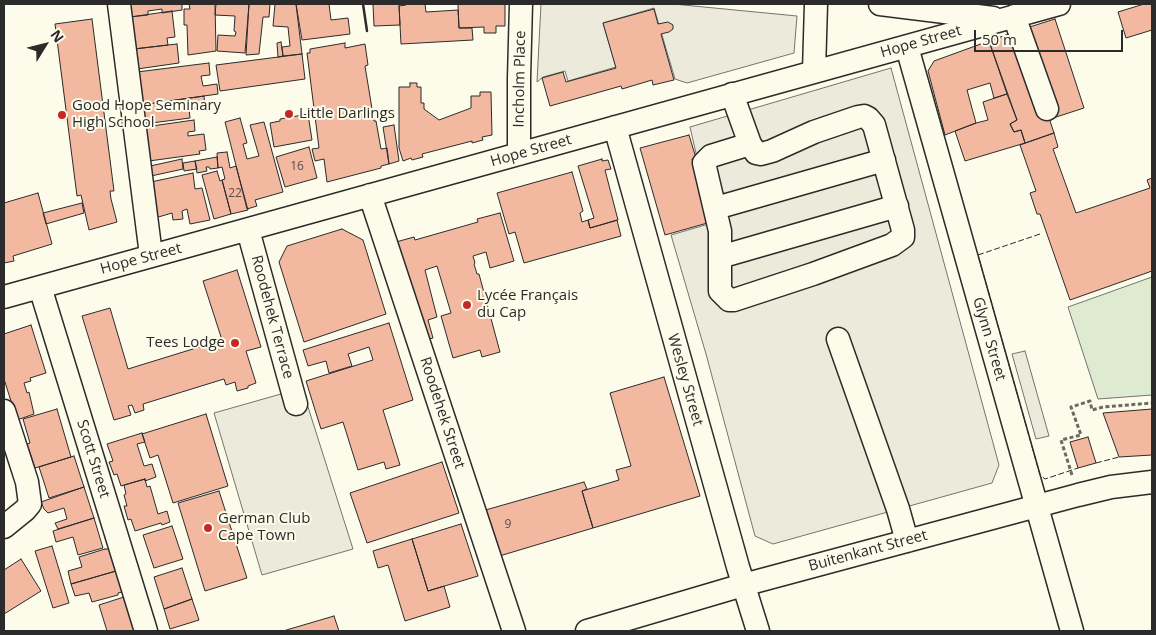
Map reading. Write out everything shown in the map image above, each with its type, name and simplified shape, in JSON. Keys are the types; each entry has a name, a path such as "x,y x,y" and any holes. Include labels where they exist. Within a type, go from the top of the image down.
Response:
{"street":[{"path":"118,4 151,255"},
{"name":"Incholm Place","path":"519,154 519,78 522,4"},
{"path":"814,71 816,4"},
{"path":"880,4 1008,17 1047,109"},
{"name":"Hope Street","path":"4,297 1059,4"},
{"name":"Glynn Street","path":"907,47 1072,631"},
{"path":"732,94 750,144 756,153 766,153 814,132 864,116 868,118 874,125 904,234 898,242 813,274 734,300 728,300 720,291 720,230 704,163 711,156 750,144"},
{"name":"Wesley Street","path":"615,128 743,585 758,631"},
{"path":"716,208 884,160"},
{"name":"Roodehek Street","path":"370,195 514,631"},
{"path":"720,257 897,206"},
{"name":"Roodehek Terrace","path":"248,230 296,404"},
{"name":"Scott Street","path":"40,287 146,631"},
{"path":"838,339 898,509 906,541"},
{"path":"4,411 27,482 30,504 4,527"},
{"name":"Buitenkant Street","path":"587,631 743,585 1036,506 1090,492 1152,482"}],"path":[{"path":"1072,475 1061,440 1081,435 1071,407 1090,401 1092,410 1103,407 1152,403"}],"green space":[{"path":"1152,277 1152,395 1098,399 1068,307"}],"shaded area":[{"path":"541,4 673,4 797,16 794,53 687,83 675,79 654,8 603,23 616,67 568,81 565,71 543,77 537,82"},
{"path":"891,68 999,465 992,483 773,544 755,536 706,354 671,235 712,223 690,127"},
{"path":"1025,351 1049,436 1036,439 1012,354"},
{"path":"302,388 353,549 262,575 214,413"}],"building":[{"path":"128,4 182,4 182,10 162,13 162,9 148,11 148,15 130,17"},
{"path":"189,4 215,4 216,51 188,55 187,25 184,25 184,9 190,9"},
{"path":"216,4 249,4 245,53 217,51 218,35 235,36 236,32 234,31 235,16 215,15"},
{"path":"249,4 270,4 269,17 263,17 259,54 246,55"},
{"path":"275,4 296,4 302,54 283,56 282,47 290,46 288,27 273,26"},
{"path":"296,4 329,4 331,20 348,18 350,34 302,40"},
{"path":"373,4 399,4 400,25 374,26"},
{"path":"425,4 426,12 458,10 459,28 472,28 473,40 401,44 399,6"},
{"path":"458,4 505,4 505,26 496,26 496,33 484,33 484,27 459,28"},
{"path":"1144,4 1152,4 1152,30 1126,38 1118,12"},
{"path":"654,9 658,24 668,22 673,25 673,29 669,32 661,34 674,80 653,85 652,80 622,89 621,86 550,106 542,78 563,72 566,82 616,68 603,23"},
{"path":"172,11 175,37 167,38 168,45 134,49 130,17"},
{"path":"92,19 114,191 110,191 117,222 89,230 81,195 77,196 55,24"},
{"path":"1055,19 1084,108 1050,119 1020,30"},
{"path":"1020,30 1054,133 1025,143 1021,130 1014,132 1010,124 1017,120 989,41"},
{"path":"989,41 1007,94 994,98 990,83 967,90 976,123 945,135 928,71 934,61"},
{"path":"281,42 283,56 278,57 277,43"},
{"path":"345,43 345,48 365,44 368,65 365,66 374,121 376,121 381,149 387,148 389,164 381,166 381,168 327,182 324,159 315,161 312,149 319,148 307,53 310,53 310,49"},
{"path":"177,44 179,63 137,69 134,49"},
{"path":"302,54 305,79 220,91 216,65"},
{"path":"209,63 210,75 201,76 203,86 217,84 218,94 141,105 137,72"},
{"path":"410,83 417,83 417,87 421,87 421,103 424,103 424,109 439,120 471,108 471,96 480,96 480,92 491,92 492,135 482,137 483,140 422,154 423,157 403,161 399,148 399,87 410,87"},
{"path":"1007,94 1017,120 1010,124 1014,132 1021,130 1025,143 965,161 955,131 988,120 983,102"},
{"path":"204,96 205,107 189,109 190,118 144,124 141,105"},
{"path":"308,114 312,140 274,147 270,123 280,121 280,119"},
{"path":"240,118 247,143 243,144 247,159 259,156 250,125 264,122 283,192 255,200 257,206 247,209 225,122"},
{"path":"194,120 195,131 188,132 188,136 204,134 206,150 199,151 200,154 149,161 145,127"},
{"path":"394,125 399,161 389,164 383,127"},
{"path":"1054,133 1058,147 1053,149 1076,213 1150,188 1147,180 1152,178 1152,271 1070,300 1040,214 1037,214 1030,193 1036,191 1020,145"},
{"path":"689,135 696,158 692,159 711,222 665,235 640,148"},
{"path":"309,147 317,178 285,187 276,157"},
{"path":"227,152 230,168 236,166 248,210 231,214 222,180 225,179 222,167 218,168 217,153"},
{"path":"217,157 218,168 210,169 206,167 207,171 197,173 195,161"},
{"path":"182,159 183,169 151,176 150,166"},
{"path":"602,159 602,161 608,160 611,169 605,170 618,220 590,228 588,220 594,218 578,166"},
{"path":"195,161 197,169 184,171 183,163"},
{"path":"217,171 220,181 222,180 231,214 214,219 202,175"},
{"path":"572,172 583,211 580,213 582,222 588,220 590,228 617,220 621,236 524,263 515,232 509,234 497,193"},
{"path":"193,173 195,189 202,188 210,220 190,224 187,209 182,211 183,219 173,220 172,213 155,218 151,182"},
{"path":"38,193 52,244 13,256 14,261 4,263 4,203"},
{"path":"82,203 84,213 46,224 43,213"},
{"path":"500,213 514,261 490,268 486,252 473,256 500,352 482,357 480,350 453,358 441,316 451,313 437,266 425,270 437,317 428,320 433,338 427,340 396,242 414,237 415,240 478,222 477,219"},
{"path":"342,229 363,240 386,314 304,342 279,262 287,246"},
{"name":"Tees Lodge","path":"237,270 261,347 246,351 256,383 248,386 248,388 237,391 235,382 226,385 224,379 143,404 144,410 135,413 132,405 128,406 131,415 114,420 82,316 110,308 128,369 222,340 203,281"},
{"path":"389,323 413,400 383,410 400,465 386,469 384,462 358,470 343,422 321,429 306,381 373,360 369,347 348,354 352,366 329,373 326,361 308,366 303,350"},
{"path":"31,325 46,373 30,378 31,381 24,383 27,393 29,392 34,414 17,420 4,379 4,334"},
{"path":"664,377 700,496 593,528 582,491 619,480 616,470 631,466 610,393"},
{"path":"57,409 71,457 35,468 27,444 30,443 23,419"},
{"path":"1152,409 1152,455 1119,457 1103,413"},
{"path":"206,414 228,486 173,503 158,455 150,458 142,434"},
{"path":"142,433 145,442 137,444 144,466 152,464 156,477 121,486 117,474 114,475 109,462 113,461 107,444"},
{"path":"1088,437 1096,463 1078,468 1070,442"},
{"path":"74,456 84,487 49,498 39,467"},
{"path":"442,462 459,513 367,543 350,493"},
{"path":"145,479 147,487 150,486 158,514 167,511 170,522 135,531 131,519 128,520 124,506 127,506 124,485"},
{"path":"584,482 587,489 582,491 593,528 496,557 482,511"},
{"path":"84,487 94,518 58,529 55,523 67,519 64,508 48,513 41,502"},
{"name":"German Club Cape Town","path":"219,491 247,578 205,591 178,503"},
{"path":"94,518 103,548 78,555 73,537 56,542 53,531"},
{"path":"461,524 478,576 428,591 412,539"},
{"path":"172,526 183,559 154,568 143,535"},
{"path":"412,539 428,591 444,586 450,607 405,621 388,565 378,568 373,551"},
{"path":"52,546 69,603 53,608 35,551"},
{"path":"110,549 116,571 71,584 68,571 82,567 79,557"},
{"path":"21,559 41,591 4,614 4,570"},
{"path":"182,568 192,599 164,609 154,577"},
{"path":"116,571 122,592 118,593 118,595 92,602 89,593 75,596 71,584"},
{"path":"127,596 135,631 107,631 99,605"},
{"path":"192,599 199,620 170,629 164,609"},
{"path":"334,616 339,631 283,631"}],"fence":[{"path":"1040,234 978,255 1040,475 1045,479 1078,468"},
{"path":"1096,463 1119,457"}],"wall":[{"path":"363,4 367,31"}],"place":[{"name":"Little Darlings","path":"289,114"},
{"name":"Good Hope Seminary High School","path":"62,115"},
{"name":"Lycée Français du Cap","path":"467,305"},
{"name":"Tees Lodge","path":"235,343"},
{"name":"German Club Cape Town","path":"208,528"}]}
